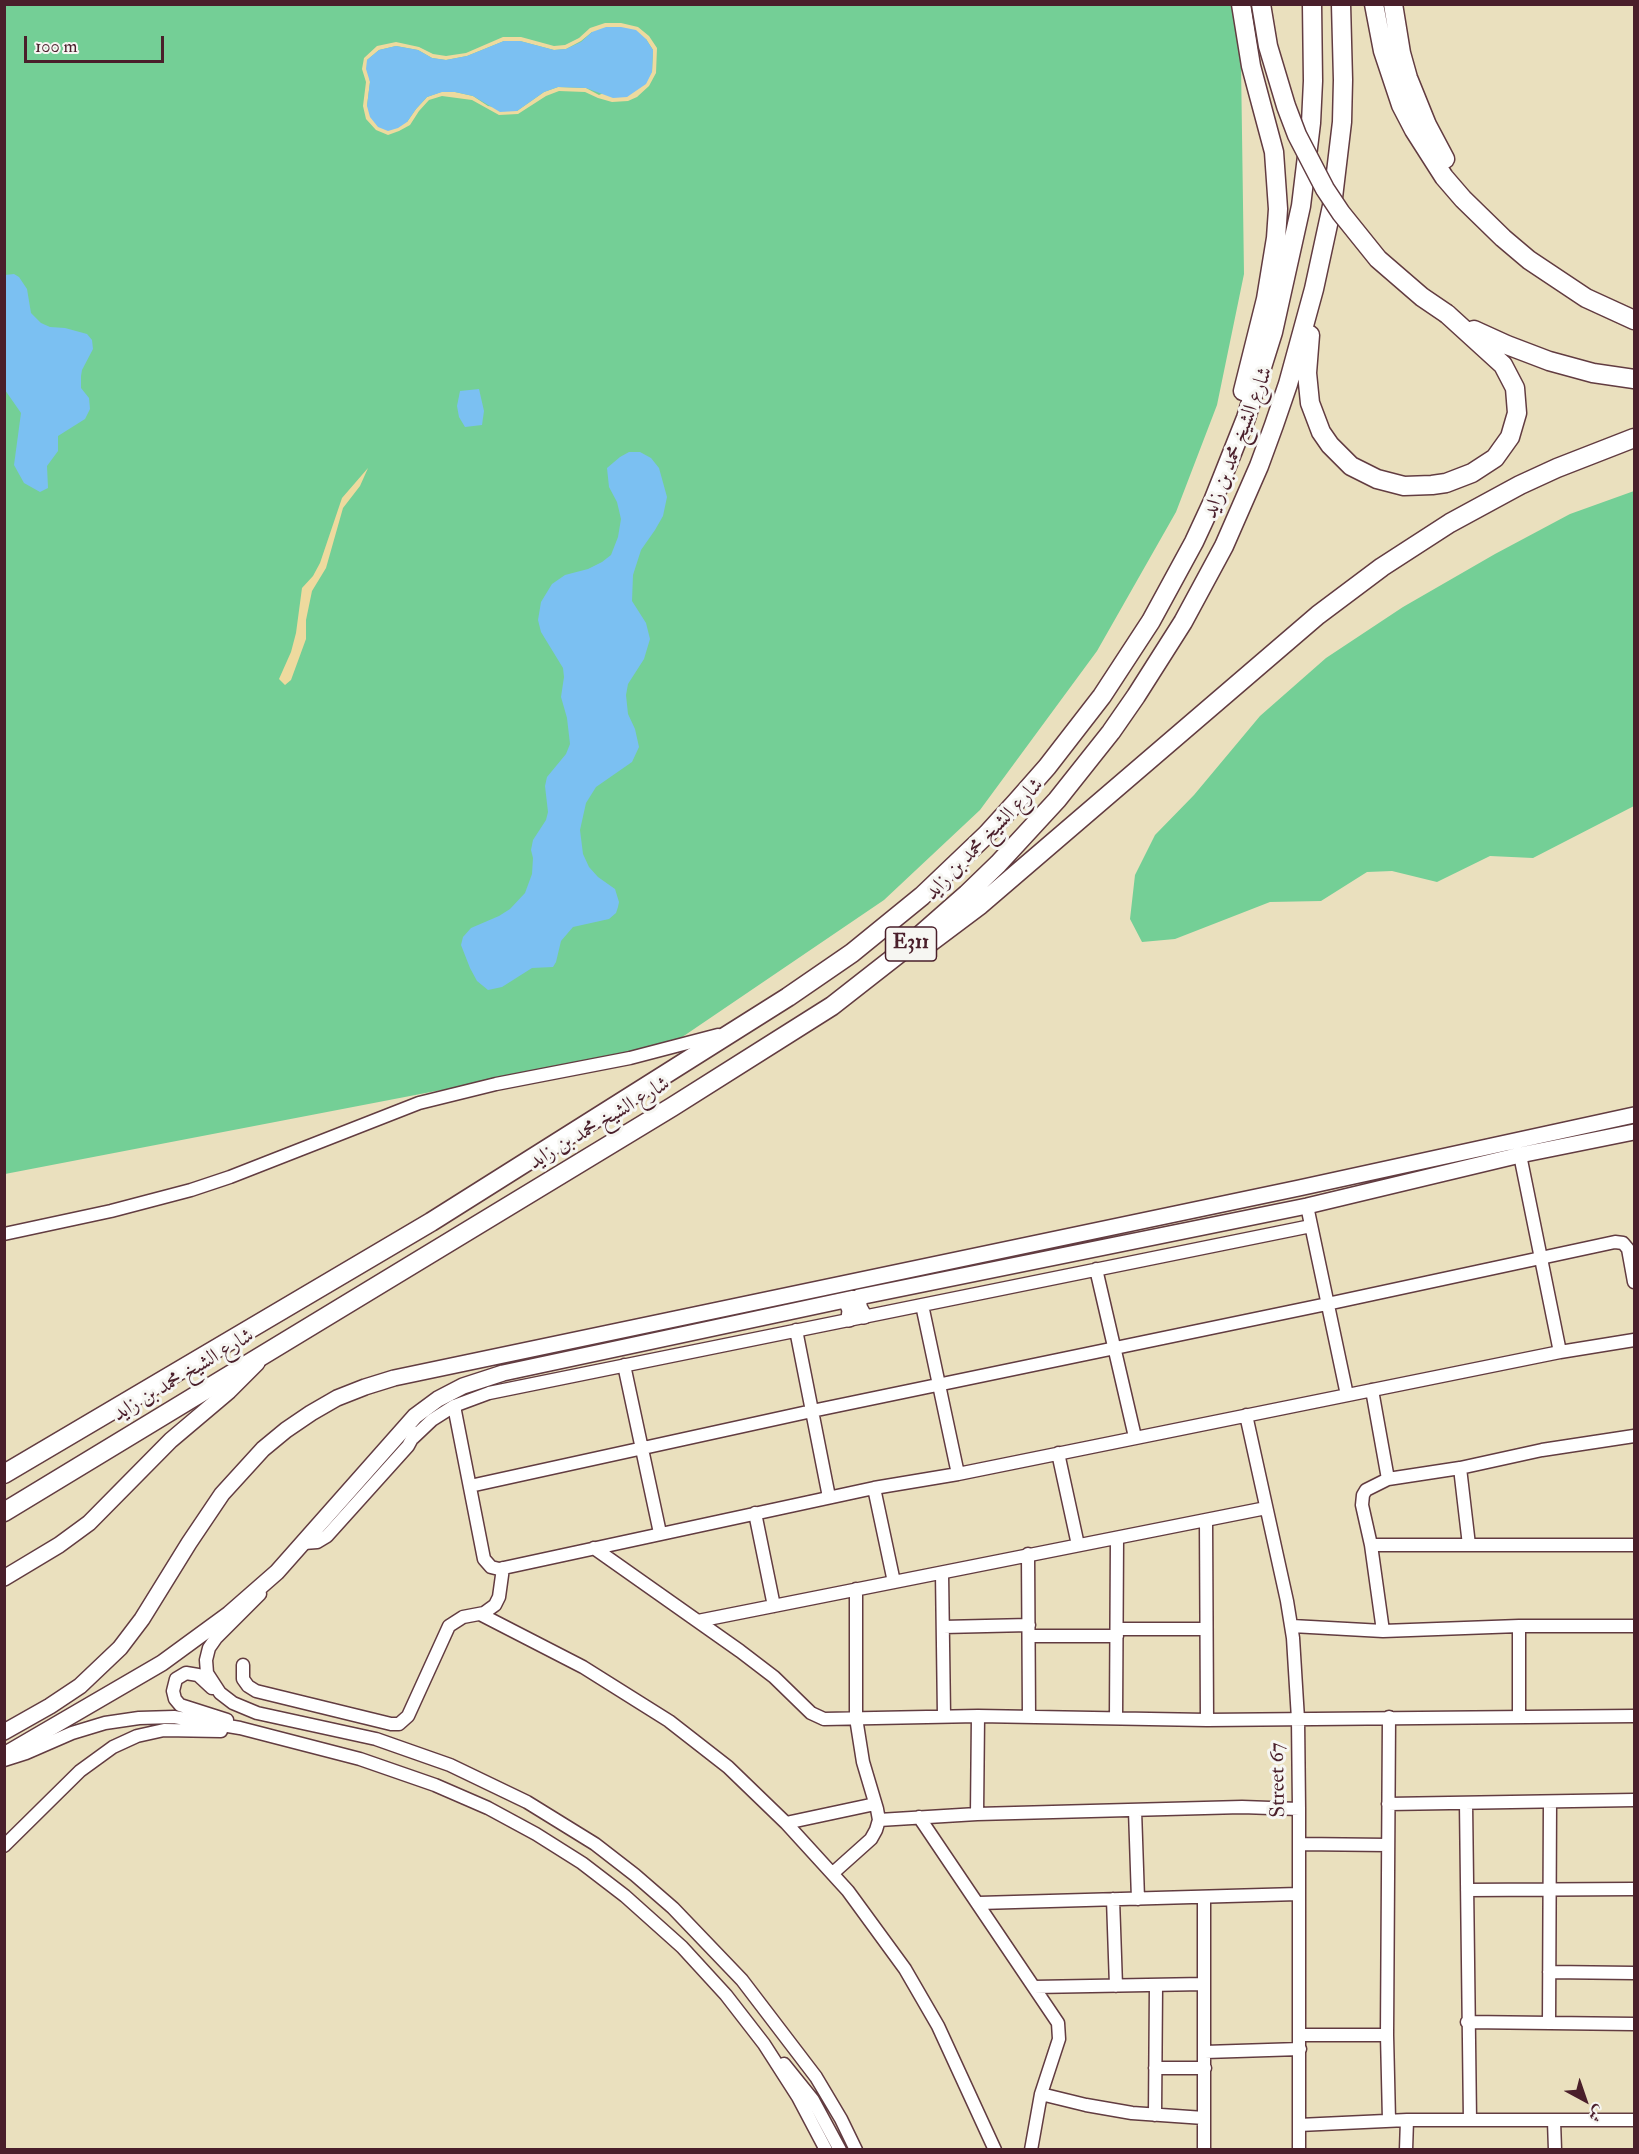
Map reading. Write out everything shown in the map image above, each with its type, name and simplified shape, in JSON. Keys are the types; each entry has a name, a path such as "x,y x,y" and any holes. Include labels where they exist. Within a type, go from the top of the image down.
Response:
{"highway":[{"path":"1230,460 1239,411 1266,299 1276,238 1278,209 1274,152 1251,66 1241,4"},
{"path":"1261,4 1268,46 1286,106 1302,144 1325,189 1378,259 1422,297 1486,336 1528,354 1593,373 1635,379"},
{"name":"شارع الشيخ محمد بن زايد","path":"4,1474 431,1222 815,979 887,925 955,866 1017,801 1075,732 1127,659 1194,542 1230,460 1257,386 1273,332 1300,206 1311,123 1312,4"},
{"name":"شارع الشيخ محمد بن زايد","path":"4,1512 672,1107 832,1006 935,924 998,864 1057,800 1136,696 1183,622 1204,585 1259,466 1288,384 1326,237 1338,164 1343,80 1341,4"},
{"path":"1374,4 1391,78 1414,130 1444,177 1462,199 1503,238 1556,280 1586,298 1635,320"},
{"path":"1393,4 1403,61 1427,125 1452,170 1503,238"},
{"path":"1314,289 1307,388 1315,418 1321,432 1340,456 1364,474 1390,483 1432,486 1459,479 1495,458 1504,448 1515,426 1517,400 1515,388 1507,370 1447,314"},
{"path":"832,1006 908,958 980,905 1309,623 1382,567 1450,523 1503,494 1557,468 1635,438"}],"main road":[{"path":"4,1732 73,1691 114,1655 142,1619 222,1494 262,1449 311,1413 337,1398 365,1387 394,1378 1635,1115"},
{"path":"4,1755 162,1663 207,1631 277,1572 415,1416 450,1392 490,1377 852,1299 1307,1206 1520,1155 1635,1132"},
{"path":"852,1299 850,1310 856,1318"},
{"path":"4,1578 58,1545 89,1522 171,1440 236,1384 268,1352"}],"street":[{"path":"4,1234 111,1211 191,1190 419,1103 496,1084 630,1058 732,1032"},
{"path":"1520,1155 1560,1352"},
{"path":"1307,1206 1347,1395"},
{"path":"304,1543 317,1542 327,1536 413,1438 432,1420 454,1406 489,1393 1311,1226"},
{"path":"470,1486 939,1384 1619,1242 1628,1249 1635,1282"},
{"path":"1096,1269 1135,1437"},
{"path":"922,1305 958,1474"},
{"path":"796,1330 829,1497"},
{"path":"454,1406 484,1559 491,1567 502,1568 829,1497 958,1474 1560,1352 1635,1340"},
{"path":"624,1365 660,1533"},
{"path":"1372,1390 1388,1479"},
{"name":"Street 67","path":"1246,1415 1292,1626 1298,1719 1299,2150"},
{"path":"413,1438 416,1427 415,1416"},
{"path":"1383,1630 1371,1545 1362,1505 1363,1495 1371,1487 1388,1479 1460,1468 1542,1450 1635,1436"},
{"path":"1058,1453 1078,1545"},
{"path":"1460,1468 1469,1545"},
{"path":"874,1488 894,1582"},
{"path":"698,1621 1266,1508"},
{"path":"755,1513 774,1606"},
{"path":"1206,1520 1206,1720"},
{"path":"1116,1718 1117,1538"},
{"path":"1371,1545 1635,1545"},
{"path":"594,1548 767,1672 817,1717 824,1719 944,1716 1206,1720 1635,1716"},
{"path":"1028,1554 1029,1717"},
{"path":"243,1665 243,1679 252,1689 395,1724 406,1719 449,1626 463,1617 488,1611 497,1601 502,1568"},
{"path":"220,1693 207,1673 206,1660 209,1648 216,1638 257,1598 277,1572"},
{"path":"942,1573 944,1716"},
{"path":"833,1873 871,1839 879,1820 862,1762 856,1718 856,1589"},
{"path":"480,1614 583,1667 669,1720 728,1767 786,1823 833,1873 887,1942 922,1997 948,2046 995,2150"},
{"path":"1292,1626 1383,1630 1519,1626 1635,1626"},
{"path":"1519,1626 1519,1716"},
{"path":"943,1627 1117,1632 1205,1629"},
{"path":"240,1728 225,1719 180,1705 175,1699 173,1687 179,1677 190,1673 198,1676 241,1707 274,1718 376,1739 450,1765 527,1802 595,1844 648,1886 714,1950 767,2012 816,2077 856,2150"},
{"path":"274,1718 294,1699"},
{"path":"977,1814 978,1716"},
{"path":"1389,1717 1387,2035 1389,2120"},
{"path":"4,1760 88,1727 122,1720 174,1718 240,1728 333,1751 387,1767 488,1808 536,1834 609,1883 664,1930 705,1971 764,2044 802,2085 823,2115 840,2150"},
{"path":"372,1719 376,1739"},
{"path":"4,1846 80,1771 113,1747 137,1736 164,1730 222,1731 240,1728"},
{"path":"1388,1804 1635,1800"},
{"path":"1549,2023 1550,1802"},
{"path":"1466,1803 1470,2120"},
{"path":"786,1823 876,1804"},
{"path":"879,1820 977,1814 1242,1807 1299,1809"},
{"path":"1135,1810 1138,1899"},
{"path":"919,1817 1056,2018 1059,2039 1041,2094 1031,2150"},
{"path":"1299,1844 1388,1845"},
{"path":"1467,1890 1635,1889"},
{"path":"979,1903 1298,1894"},
{"path":"1204,1897 1204,2150"},
{"path":"1113,1899 1116,1986"},
{"path":"1549,1972 1635,1973"},
{"path":"1035,1987 1204,1984"},
{"path":"1155,2115 1156,1986"},
{"path":"1467,2022 1635,2024"},
{"path":"1300,2035 1387,2035"},
{"path":"764,2044 798,2097 823,2146"},
{"path":"1205,2052 1300,2049"},
{"path":"1155,2068 1205,2068"},
{"path":"1041,2094 1086,2105 1155,2115 1204,2118"},
{"path":"1299,2125 1389,2120 1635,2120"},
{"path":"1406,2150 1407,2120"},
{"path":"1554,2121 1555,2150"}],"green space":[{"path":"4,5 1234,5 1241,63 1244,274 1217,405 1176,512 1097,651 980,810 884,900 669,1046 5,1174"},
{"path":"1634,491 1634,806 1533,858 1490,856 1437,882 1392,871 1367,872 1321,901 1270,902 1175,939 1142,942 1130,919 1135,875 1155,835 1194,795 1260,716 1326,658 1403,607 1570,514"}],"sand":[{"path":"605,23 621,23 638,27 649,36 657,48 656,73 649,86 637,97 628,101 612,102 585,92 559,91 546,96 518,114 499,115 472,100 442,96 429,100 410,125 388,135 376,130 366,119 363,106 366,82 362,69 364,58 377,46 396,42 446,56 466,53 503,37 521,37 554,46 565,45 579,38 590,28","holes":["592,32 646,39 653,50 652,72 599,95 586,88 558,87 544,92 517,111 488,106 473,96 441,92 427,97 407,122 367,106 370,82 367,60 379,50 396,46 418,50 432,58 446,60 467,56 504,41 520,41 554,50 566,49"]},
{"path":"368,468 360,486 343,508 326,568 312,591 306,620 306,639 291,680 285,685 279,679 291,652 296,633 302,588 313,576 320,563 342,498"}],"water":[{"path":"606,27 636,30 653,50 652,72 646,84 627,97 613,98 586,88 558,87 544,92 517,111 500,112 473,96 442,92 427,97 407,122 398,128 388,131 378,127 370,117 367,106 370,82 366,69 367,60 379,50 396,46 418,50 432,58 446,60 467,56 504,41 520,41 554,50 566,49 581,42 592,32"},
{"path":"14,274 19,277 27,289 31,313 41,323 87,334 92,340 93,349 81,376 81,388 89,398 90,409 85,419 58,436 58,451 47,466 48,488 40,492 24,483 14,465 21,413 5,390 5,275"},
{"path":"479,389 484,411 482,425 465,427 459,417 457,406 460,391"},
{"path":"629,452 640,452 651,458 659,468 667,497 663,516 641,550 633,575 632,601 646,623 650,639 644,659 628,684 626,695 628,714 635,729 639,747 632,762 596,787 586,803 580,830 583,854 589,867 598,877 615,889 619,902 618,907 616,913 609,919 573,927 561,941 553,967 532,968 502,987 488,990 477,981 470,968 461,945 463,937 471,928 510,909 525,893 532,874 533,840 546,820 548,812 545,786 547,777 566,754 570,744 567,718 561,697 563,668 541,632 538,620 541,602 552,584 565,575 588,569 611,555 618,537 621,519 617,502 609,487 607,468"}]}
